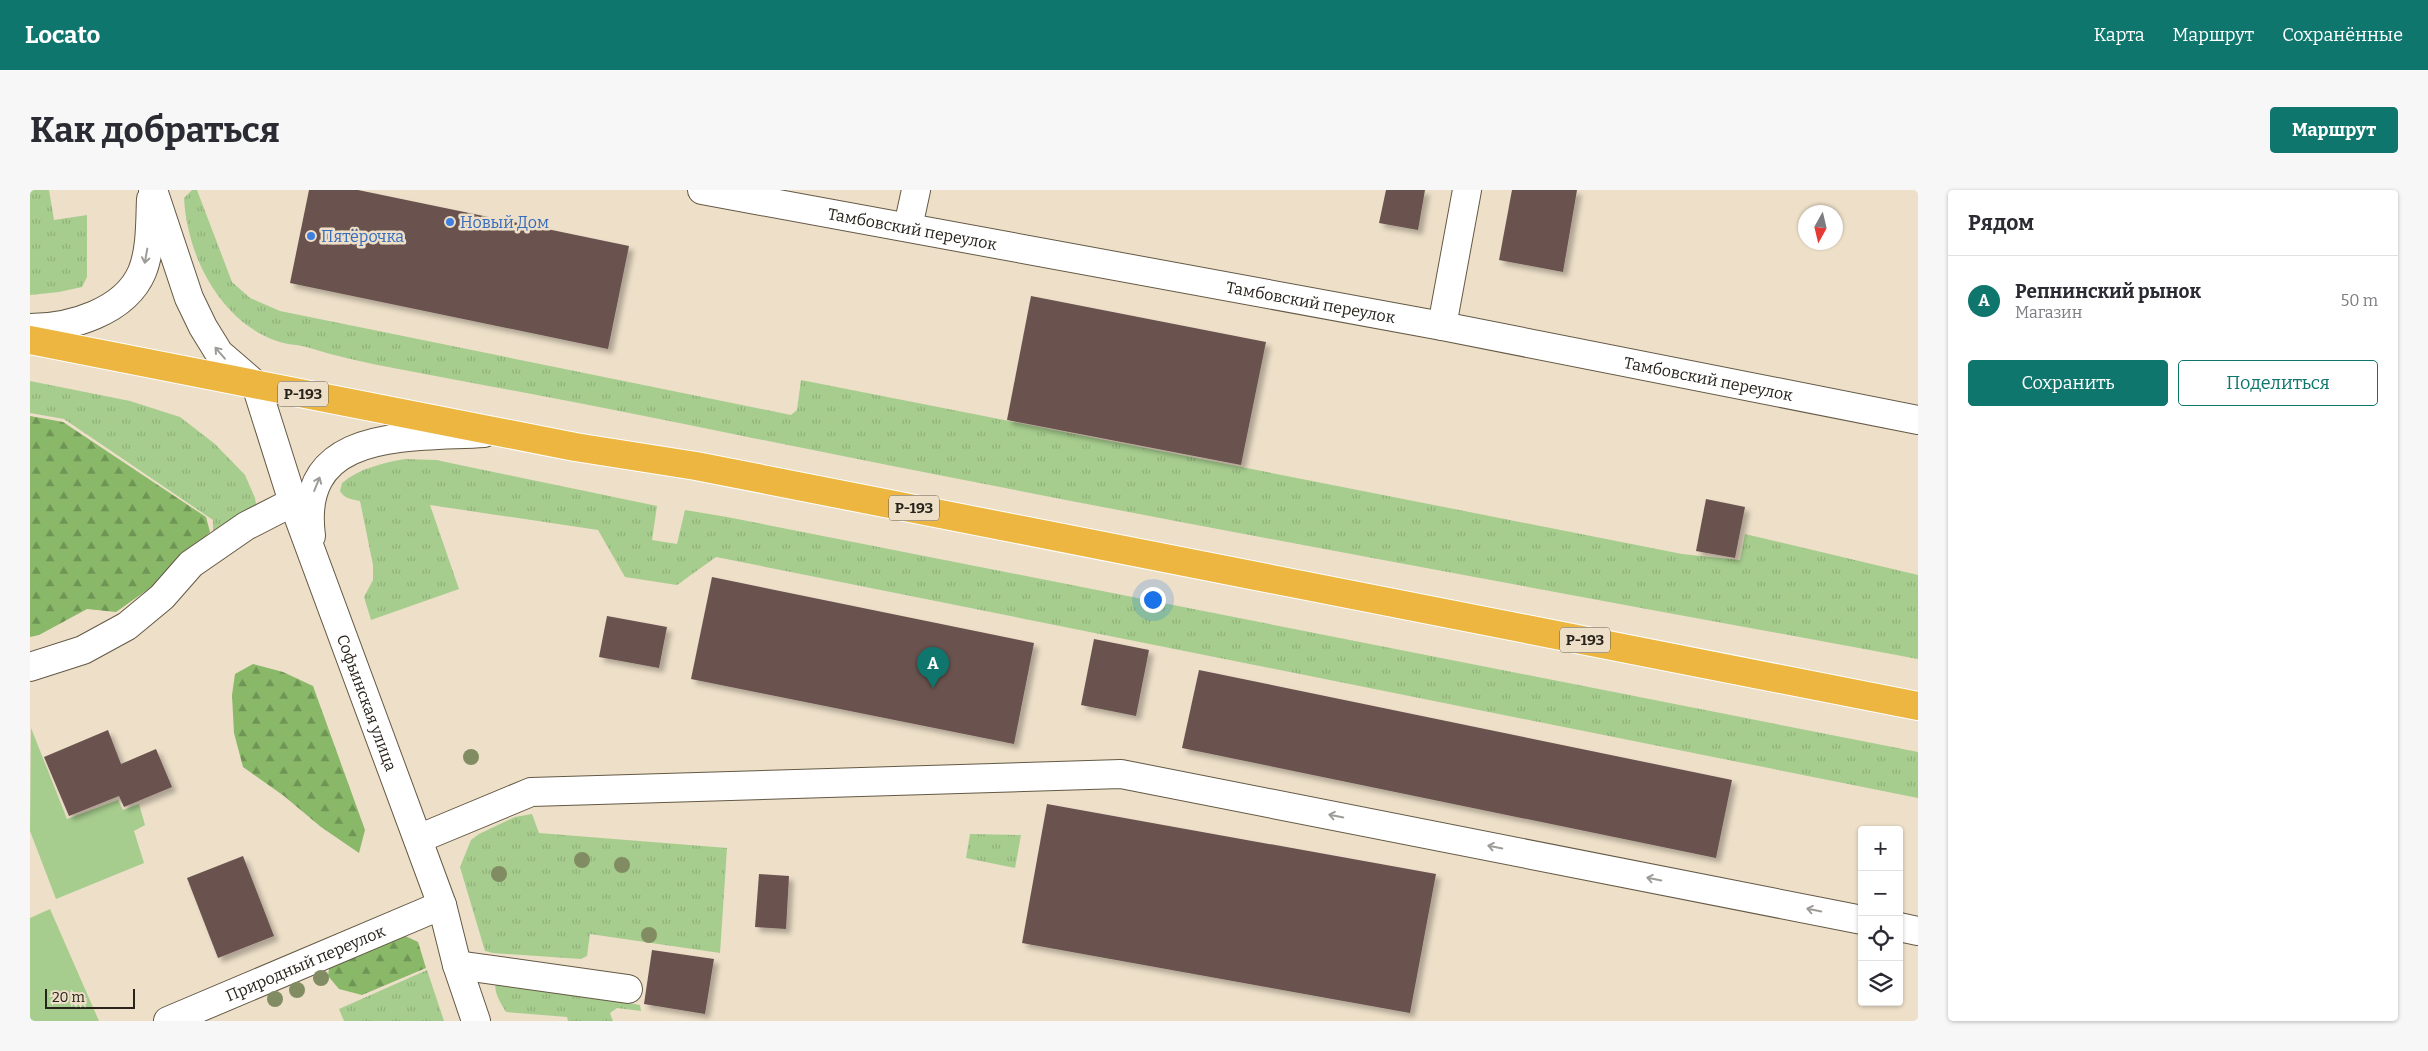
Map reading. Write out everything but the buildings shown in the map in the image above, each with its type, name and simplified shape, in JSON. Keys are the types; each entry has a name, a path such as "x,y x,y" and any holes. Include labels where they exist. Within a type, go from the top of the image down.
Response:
{"highway":[{"name":"Р-193","path":"30,340 575,448 745,475 1918,706"}],"street":[{"path":"30,328 66,325 84,319 110,306 130,292 138,280 146,260 152,190"},
{"path":"152,190 189,298 203,327 219,353 256,385"},
{"name":"Тамбовский переулок","path":"702,190 1442,326 1918,420"},
{"path":"908,227 916,190"},
{"path":"1442,326 1467,190"},
{"name":"Софьинская улица","path":"256,385 293,502 442,905 457,965 476,1021"},
{"path":"322,583 313,550 310,512 314,488 328,465 350,451 376,442 400,438 500,432"},
{"path":"30,667 83,650 127,626 162,597 191,564 246,526 293,502"},
{"path":"418,839 531,792 1121,774 1858,919"},
{"name":"Природный переулок","path":"168,1021 442,905"},
{"path":"1903,928 1918,931"},
{"path":"457,965 628,989"}],"green space":[{"path":"30,190 49,190 54,220 87,215 87,277 82,287 30,295"},
{"path":"192,190 197,190 232,282 250,298 280,311 791,415 797,410 801,380 1682,554 1740,560 1745,534 1918,575 1918,659 1328,550 885,465 378,365 278,342 254,330 237,317 222,301 210,282 199,262 186,220 184,198"},
{"path":"30,381 130,401 180,417 215,444 245,475 256,504 252,510 213,539 213,520 64,419 30,413"},
{"path":"30,416 63,422 206,517 210,532 164,578 116,612 87,609 39,635 30,637"},
{"path":"405,459 436,460 657,506 652,540 677,544 685,510 727,517 1918,752 1918,798 716,557 677,585 625,577 598,530 430,505 459,589 371,620 364,597 373,580 373,565 360,501 346,497 340,491 342,483 356,473 380,464"},
{"path":"253,664 283,672 313,686 365,830 359,853 321,827 284,796 243,767 234,733 232,695 235,674"},
{"path":"31,728 67,819 118,800 123,810 139,804 145,825 134,831 144,863 56,899 30,831"},
{"path":"532,814 539,833 727,848 720,953 590,934 587,956 581,959 485,951 460,867 471,840 479,834 515,817"},
{"path":"970,834 1021,835 1015,868 966,858"},
{"path":"50,909 99,1021 30,1021 30,918"},
{"path":"401,934 418,942 426,968 362,995 339,989 328,976 330,962"},
{"path":"427,970 444,1021 344,1021 339,1009"},
{"path":"496,980 640,1005 641,1011 617,1008 610,1013 613,1021 568,1021 567,1017 506,1012 496,993"}],"place":[{"name":"Новый Дом","path":"450,222"},
{"name":"Пятёрочка","path":"311,236"},
{"name":"Репнинский рынок","path":"933,688"}]}
